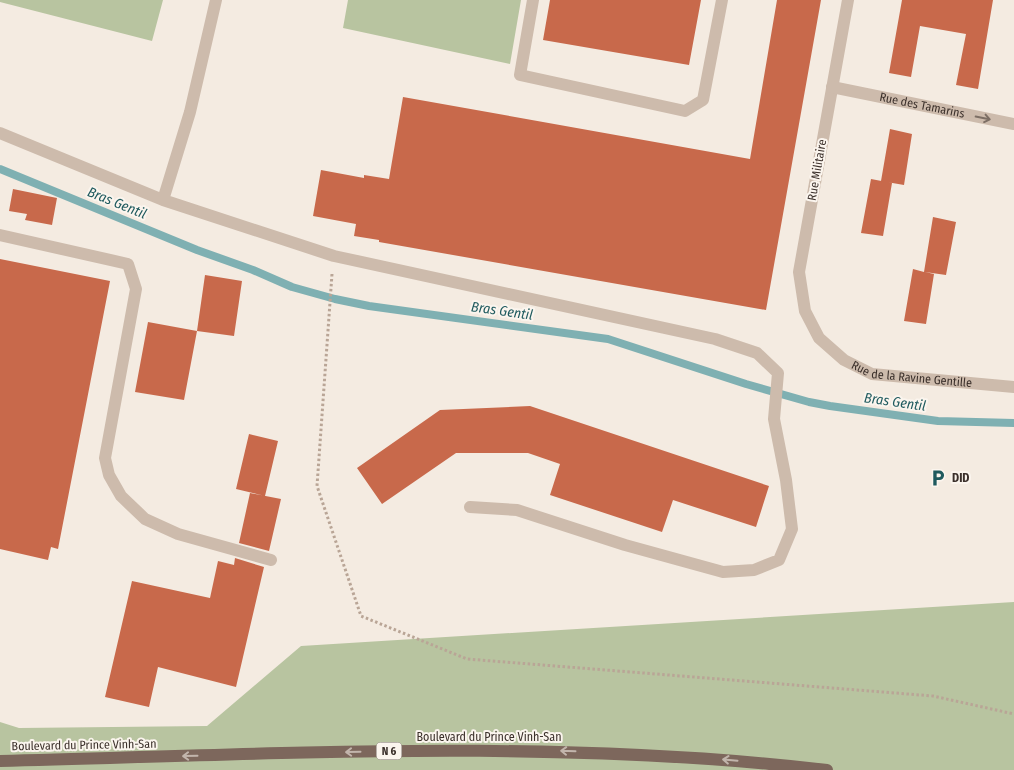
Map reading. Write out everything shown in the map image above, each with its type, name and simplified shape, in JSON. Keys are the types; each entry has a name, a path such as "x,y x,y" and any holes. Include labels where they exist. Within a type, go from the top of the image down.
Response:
{"main road":[{"name":"Boulevard du Prince Vinh-San","path":"0,760 431,750 534,750 644,754 730,760 827,770"}],"street":[{"path":"163,200 190,112 216,0"},
{"path":"533,0 520,75 685,111 703,100 722,0"},
{"name":"Rue Militaire","path":"819,338 805,311 798,272 848,0"},
{"name":"Rue des Tamarins","path":"832,87 1014,124"},
{"path":"0,133 163,200 334,256 715,339 757,353 778,373 774,419 786,480 792,529 779,560 754,570 723,572 517,510 470,507"},
{"path":"0,235 128,264 136,289 105,458 110,474 121,496 145,519 178,534 271,560"},
{"name":"Rue de la Ravine Gentille","path":"819,338 844,360 872,374 1014,387"}],"path":[{"path":"330,287 317,486 362,616 467,659 933,696 1014,714"}],"green space":[{"path":"0,0 163,0 152,41 0,2"},
{"path":"348,0 521,0 510,64 343,28"},
{"path":"1014,602 1014,770 0,770 0,722 19,728 207,726 301,646"}],"building":[{"path":"550,0 701,0 689,65 543,40"},
{"path":"777,0 821,0 766,310 379,242 379,240 354,236 356,224 313,216 321,170 364,178 364,175 389,179 403,97 750,159"},
{"path":"902,0 993,0 978,89 956,85 966,34 920,26 911,77 889,73"},
{"path":"890,129 912,134 904,185 881,181"},
{"path":"871,179 892,183 883,236 861,233"},
{"path":"13,189 57,198 52,225 25,220 27,214 9,211"},
{"path":"933,217 956,222 946,275 925,272 934,274 926,324 904,321 913,269 924,272"},
{"path":"0,259 110,281 58,549 51,547 48,560 0,549"},
{"path":"205,275 242,281 234,336 197,331"},
{"path":"148,322 197,331 184,400 135,392"},
{"path":"530,406 769,486 756,527 673,500 662,532 550,495 560,464 528,453 456,453 382,504 357,468 440,410"},
{"path":"249,434 278,441 265,496 236,489"},
{"path":"250,493 281,499 269,551 239,543"},
{"path":"235,558 264,567 236,687 158,667 149,707 105,697 132,581 210,598 218,561 234,565"}],"waterway":[{"name":"Bras Gentil","path":"0,169 292,287 335,299 369,306 608,339 746,384 830,406 938,421 1014,423"}],"place":[{"name":"DID","path":"938,478"}]}
